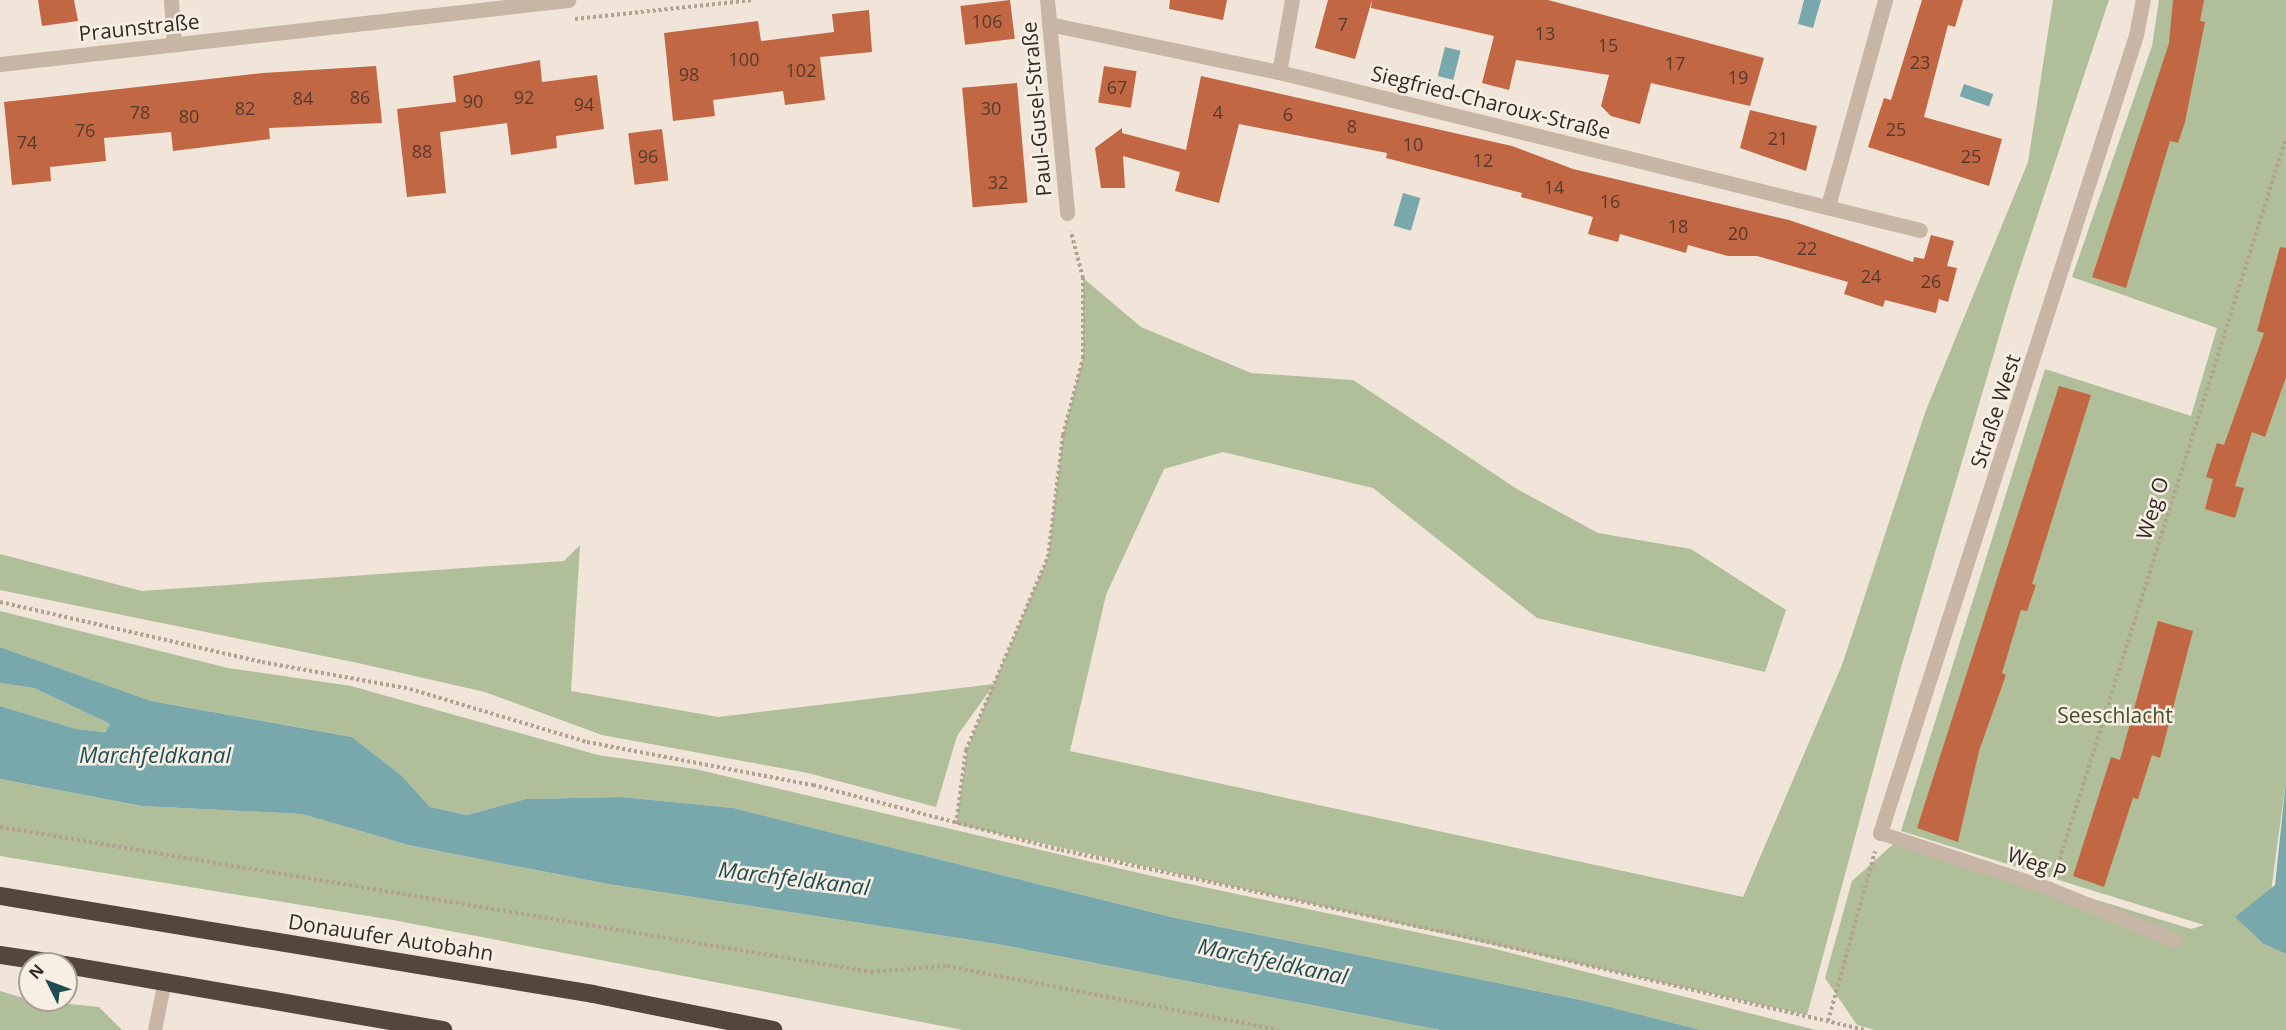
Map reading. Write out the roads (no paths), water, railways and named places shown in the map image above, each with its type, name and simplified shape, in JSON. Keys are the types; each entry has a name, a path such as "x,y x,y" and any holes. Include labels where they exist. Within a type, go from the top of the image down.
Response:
{"highway":[{"name":"Donauufer Autobahn","path":"0,896 593,994 773,1030"},
{"path":"0,955 18,958"},
{"path":"78,967 443,1030"}],"street":[{"path":"171,0 174,44"},
{"name":"Praunstraße","path":"0,64 568,0"},
{"name":"Paul-Gusel-Straße","path":"1047,0 1066,213"},
{"path":"1279,72 1292,0"},
{"path":"1828,206 1885,0"},
{"name":"Straße West","path":"1880,833 2105,135 2143,0"},
{"name":"Siegfried-Charoux-Straße","path":"1049,24 1279,72 1920,230"}],"lane":[{"name":"Weg P","path":"1880,833 2050,889 2176,941"},
{"path":"155,1030 165,981"}],"water":[{"path":"1804,0 1821,0 1813,28 1798,24"},
{"path":"1445,47 1461,51 1453,80 1438,76"},
{"path":"1964,84 1993,94 1989,106 1960,96"},
{"path":"1403,193 1420,198 1411,231 1394,226"},
{"name":"Marchfeldkanal","path":"0,647 151,701 352,737 402,776 430,807 467,815 526,799 622,797 733,808 1171,917 1586,1001 1701,1030 1440,1030 997,944 608,884 408,845 302,814 142,806 0,779 0,706 76,729 106,732 110,724 34,688 0,683"},
{"path":"2286,780 2286,954 2264,944 2235,917 2275,885"}],"park label":[{"name":"Seeschlacht","path":"2115,715"}]}
